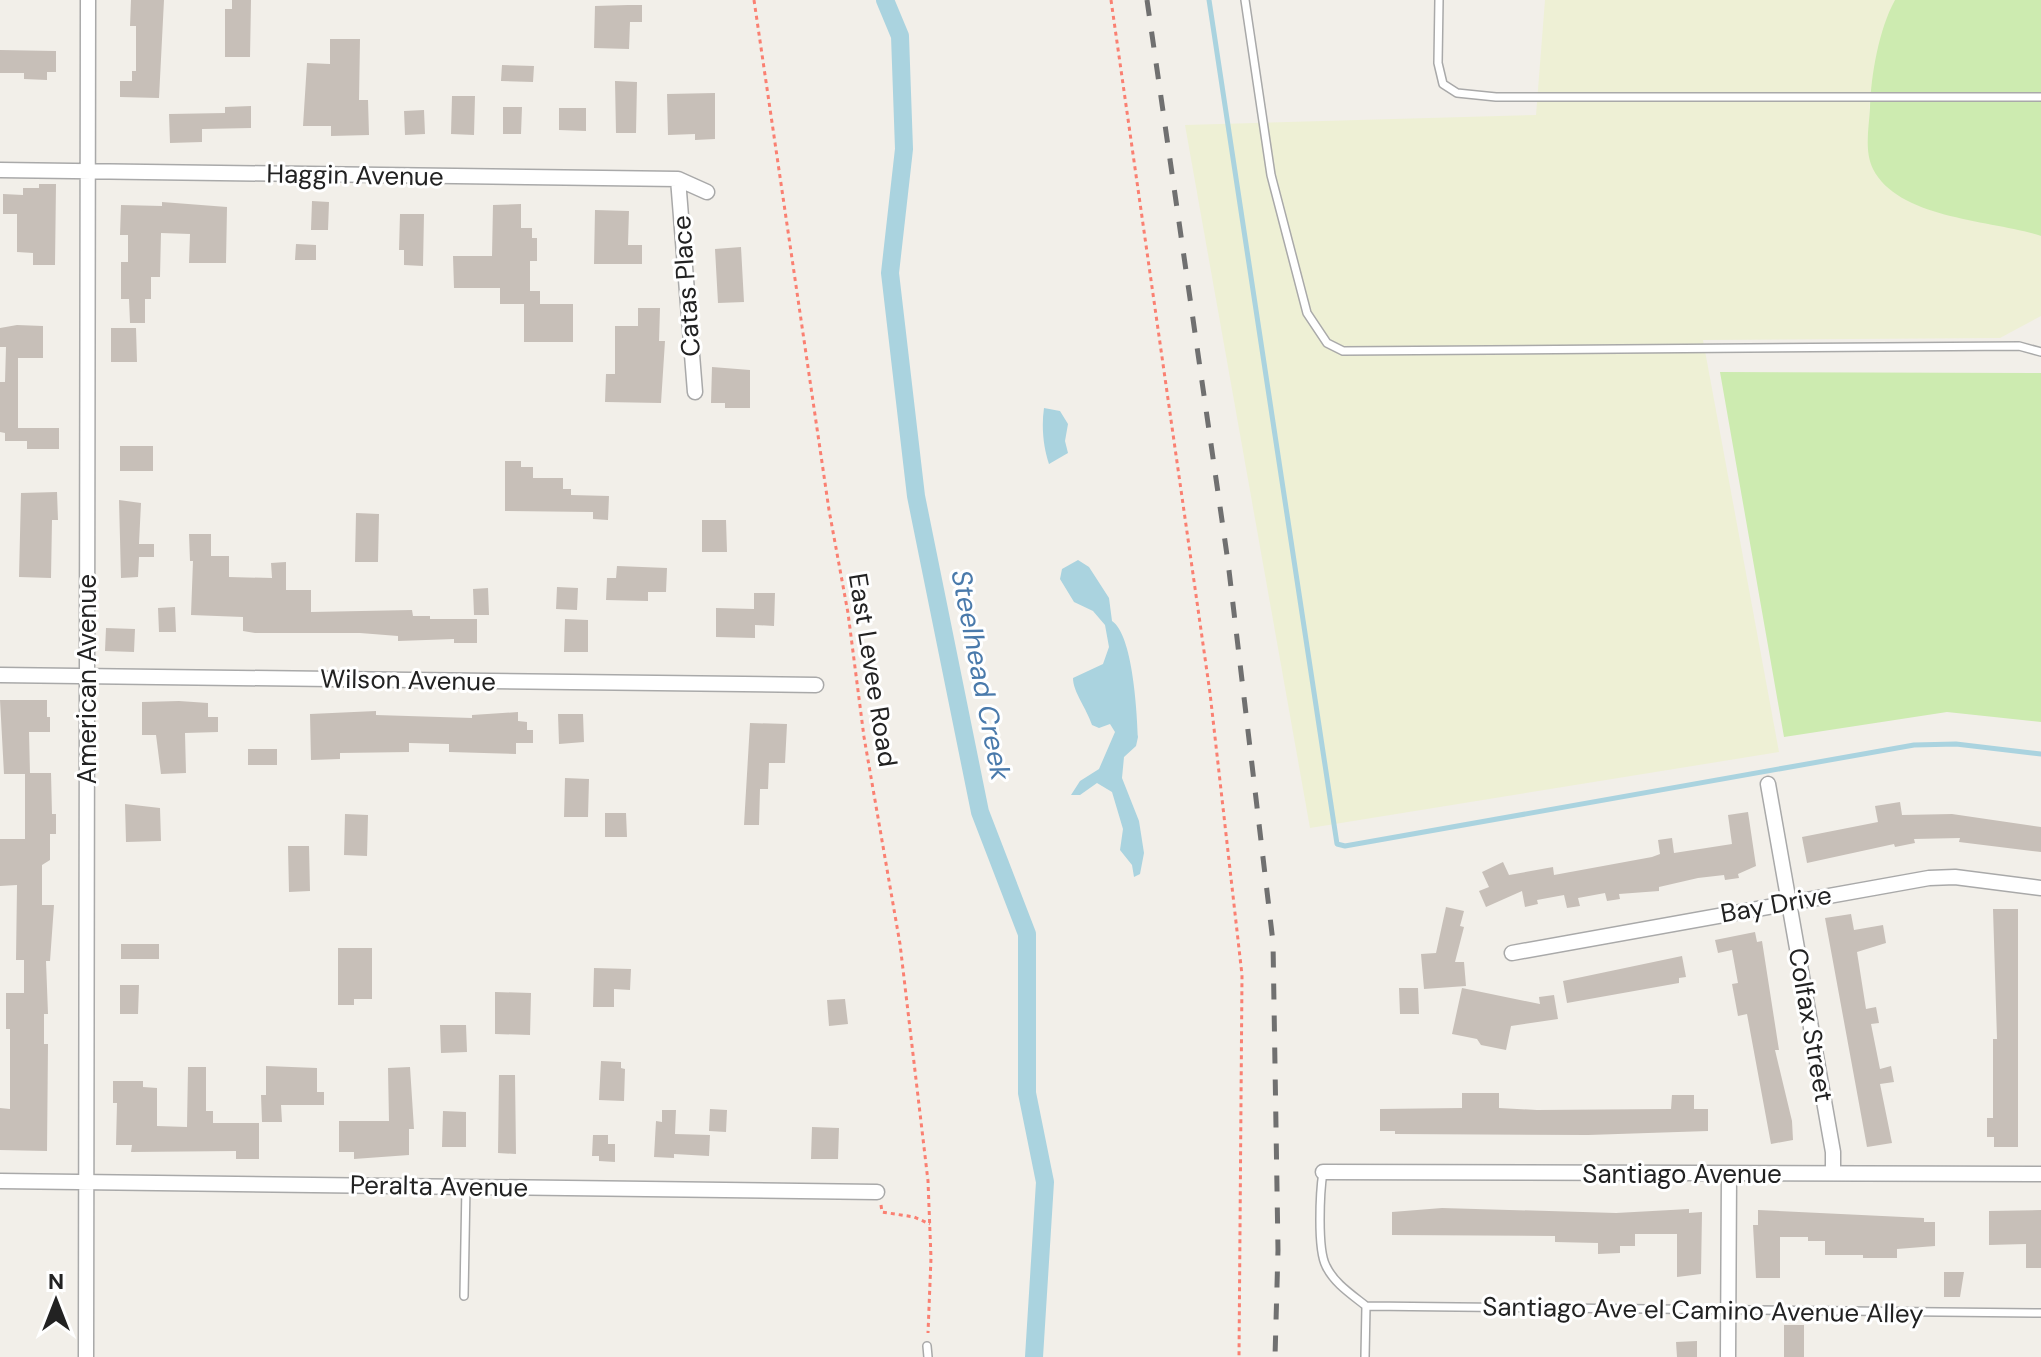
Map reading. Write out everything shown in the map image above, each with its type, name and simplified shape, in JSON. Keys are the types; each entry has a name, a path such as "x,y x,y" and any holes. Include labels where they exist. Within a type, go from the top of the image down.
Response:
{"street":[{"name":"American Avenue","path":"86,1357 88,0"},
{"name":"Haggin Avenue","path":"0,170 678,179 707,192"},
{"name":"Catas Place","path":"678,179 695,392"},
{"name":"Wilson Avenue","path":"0,675 816,685"},
{"name":"Colfax Street","path":"1768,784 1833,1152 1833,1172"},
{"name":"Bay Drive","path":"1512,953 1942,877 2041,888"},
{"name":"Santiago Avenue","path":"1323,1172 2041,1174"},
{"path":"1728,1357 1729,1175"},
{"name":"Peralta Avenue","path":"0,1181 877,1192"}],"lane":[{"path":"1245,0 1271,175 1307,313 1327,343 1343,351 2019,346 2041,352"},
{"path":"1439,0 1438,63 1443,84 1457,93 1496,97 2041,97"},
{"path":"1323,1172 1320,1189 1324,1264 1340,1286 1366,1306 1365,1357"},
{"path":"464,1296 466,1186"},
{"name":"Santiago Ave el Camino Avenue Alley","path":"1366,1306 2041,1313"},
{"path":"927,1346 928,1357"}],"path":[{"name":"East Levee Road","path":"754,0 827,495 848,613 864,737 900,944 925,1142 930,1224 927,1346"},
{"path":"1111,0 1210,693 1242,975 1239,1357"},
{"path":"877,1192 882,1212 914,1217 930,1224"}],"green space":[{"path":"1545,0 1895,0 1870,95 1869,156 2041,236 2041,316 2000,338 1703,340 1779,752 1310,828 1185,125 1536,115"},
{"path":"1895,0 2041,0 2041,236 1925,208 1904,199 1886,186 1873,169 1868,147 1872,81 1880,38"},
{"path":"1720,372 2041,373 2041,722 1947,712 1784,737"}],"water":[{"path":"1044,408 1060,411 1068,424 1065,441 1068,453 1049,464 1044,438"},
{"path":"1078,560 1089,567 1109,598 1112,621 1119,629 1129,657 1138,737 1136,746 1124,757 1122,778 1139,821 1144,853 1140,874 1134,877 1132,865 1120,850 1123,829 1112,792 1097,783 1080,795 1071,795 1080,781 1099,769 1115,732 1110,724 1099,728 1092,725 1074,683 1073,678 1103,664 1109,647 1105,625 1093,611 1074,602 1060,579 1062,569"}],"building":[{"path":"131,0 164,0 159,98 120,97 120,81 132,81 132,71 136,71 136,26 130,26"},
{"path":"232,0 251,0 250,57 225,57 225,9 232,9"},
{"path":"642,5 642,22 630,22 629,49 594,48 595,6"},
{"path":"330,39 360,39 359,100 368,100 369,135 331,136 331,126 303,126 307,63 330,64"},
{"path":"0,50 56,51 56,72 47,72 47,80 24,79 24,73 0,73"},
{"path":"502,65 534,66 533,82 501,81"},
{"path":"615,81 637,82 636,133 616,133"},
{"path":"715,93 715,139 695,140 695,134 668,135 667,94"},
{"path":"452,96 475,96 474,135 451,134"},
{"path":"251,106 251,128 202,129 202,142 170,143 169,114 225,113 225,107"},
{"path":"503,107 522,107 521,134 503,134"},
{"path":"559,108 586,108 586,131 559,130"},
{"path":"424,110 425,134 405,135 404,111"},
{"path":"39,184 56,184 55,265 33,265 33,253 17,252 17,214 3,214 3,194 23,195 23,188 39,188"},
{"path":"312,201 329,202 328,230 311,230"},
{"path":"162,202 227,207 226,263 189,263 190,234 161,233 160,277 151,277 151,299 145,299 145,323 130,323 129,299 121,299 121,262 128,262 128,235 120,235 121,205 162,206"},
{"path":"521,204 521,228 532,228 532,238 537,238 537,261 530,261 530,291 540,291 540,304 573,304 573,342 524,342 524,304 500,304 500,288 454,288 453,256 492,256 493,205"},
{"path":"595,210 629,211 628,245 642,245 642,264 594,264"},
{"path":"400,214 424,214 423,266 404,265 404,250 399,250"},
{"path":"296,244 316,245 316,260 295,260"},
{"path":"741,247 744,302 718,303 715,249"},
{"path":"638,308 660,308 659,341 665,341 661,403 605,402 606,374 615,374 615,326 638,326"},
{"path":"43,326 43,358 18,358 18,428 59,428 59,449 27,449 27,441 5,441 5,433 0,432 0,382 5,382 6,347 0,347 0,328"},
{"path":"111,328 136,328 137,362 111,362"},
{"path":"712,367 750,370 750,408 725,408 725,403 711,403"},
{"path":"120,446 153,446 153,471 120,471"},
{"path":"505,461 521,461 521,467 533,467 533,478 563,478 563,489 571,489 571,495 609,496 608,520 593,519 593,512 505,511"},
{"path":"57,492 58,520 52,520 51,578 19,577 21,493"},
{"path":"119,500 141,503 139,544 154,544 154,557 139,557 138,577 121,578"},
{"path":"356,513 379,514 378,562 355,562"},
{"path":"702,520 726,520 727,552 702,552"},
{"path":"189,534 211,534 211,556 229,556 229,577 272,578 271,563 286,562 286,590 311,590 311,612 412,610 413,616 430,616 430,619 477,619 477,643 454,643 454,639 398,641 398,636 360,633 255,633 243,631 243,617 191,615 193,561 190,561"},
{"path":"617,566 667,568 666,592 648,592 648,601 606,600 607,578 616,578"},
{"path":"557,587 578,588 577,610 556,609"},
{"path":"488,588 489,615 474,615 473,589"},
{"path":"754,593 775,593 774,626 755,625 755,638 716,637 716,608 754,609"},
{"path":"175,607 176,632 159,632 158,608"},
{"path":"565,619 588,620 588,652 564,652"},
{"path":"106,628 135,629 134,652 105,651"},
{"path":"0,700 47,700 47,717 50,717 50,732 29,732 30,773 51,773 52,814 56,814 56,834 50,834 50,860 42,865 42,905 54,905 50,961 46,961 48,1014 44,1014 44,1044 48,1044 47,1151 0,1150 0,1108 10,1109 10,1029 6,1029 6,993 24,993 24,960 16,960 17,885 0,886 0,839 25,839 25,774 4,774"},
{"path":"142,702 208,703 208,717 218,717 218,732 185,733 186,773 161,774 156,735 142,735"},
{"path":"376,711 376,715 472,718 472,715 518,712 518,721 527,722 527,730 533,730 533,743 516,743 516,754 449,752 449,744 409,743 409,752 340,753 340,759 311,760 310,714"},
{"path":"558,714 583,714 584,742 559,744"},
{"path":"750,723 787,724 785,763 769,763 768,789 760,789 759,825 744,825"},
{"path":"248,749 277,749 277,765 248,765"},
{"path":"565,778 589,779 588,817 564,817"},
{"path":"1900,802 1902,815 1952,814 2041,827 2041,852 1959,842 1960,838 1914,839 1915,843 1895,847 1894,844 1807,863 1802,837 1878,822 1875,806"},
{"path":"125,804 160,808 161,841 126,842"},
{"path":"1748,812 1756,866 1738,874 1739,878 1725,880 1724,875 1698,878 1659,887 1659,891 1619,894 1620,899 1607,901 1605,893 1578,898 1580,906 1567,908 1564,895 1537,900 1538,904 1525,907 1522,891 1486,907 1479,891 1489,887 1482,872 1503,862 1509,875 1553,867 1554,875 1652,857 1660,854 1658,840 1672,838 1674,853 1732,844 1728,815"},
{"path":"605,813 626,813 627,837 605,837"},
{"path":"345,814 368,815 367,856 344,855"},
{"path":"288,846 309,846 310,891 289,892"},
{"path":"1446,907 1464,911 1460,926 1464,927 1455,962 1464,962 1466,986 1424,989 1421,954 1436,953"},
{"path":"1993,909 2018,909 2018,1147 1994,1147 1994,1137 1987,1137 1987,1118 1993,1118 1993,1039 1997,1039"},
{"path":"1851,914 1854,930 1883,925 1886,943 1857,952 1866,1009 1876,1007 1879,1023 1871,1024 1880,1069 1891,1066 1894,1082 1880,1084 1892,1143 1867,1147 1825,918"},
{"path":"1755,932 1757,942 1762,941 1779,1050 1775,1050 1792,1121 1793,1140 1771,1144 1747,1014 1738,1016 1732,984 1738,983 1732,950 1718,953 1715,940"},
{"path":"121,944 159,944 159,959 121,959"},
{"path":"338,948 372,948 372,999 354,999 354,1005 338,1005"},
{"path":"1682,956 1686,977 1679,978 1679,983 1567,1003 1563,981"},
{"path":"594,968 631,969 630,990 614,989 614,1007 593,1007"},
{"path":"120,985 139,985 138,1014 120,1014"},
{"path":"1399,988 1418,988 1419,1014 1400,1014"},
{"path":"1462,988 1540,1004 1539,997 1554,995 1558,1019 1511,1026 1506,1050 1481,1045 1477,1039 1452,1034"},
{"path":"495,992 531,993 530,1035 495,1034"},
{"path":"845,999 848,1024 829,1026 827,1000"},
{"path":"440,1025 466,1025 467,1052 441,1053"},
{"path":"601,1061 621,1062 621,1068 625,1069 624,1101 599,1100"},
{"path":"266,1066 317,1068 317,1092 324,1092 324,1105 281,1105 282,1122 262,1122 261,1095 266,1095"},
{"path":"188,1067 206,1067 206,1111 213,1111 213,1123 259,1123 259,1159 236,1159 236,1151 131,1152 132,1145 116,1145 117,1103 113,1103 113,1081 143,1081 143,1087 157,1088 157,1126 187,1127"},
{"path":"410,1067 414,1129 409,1129 409,1155 354,1159 354,1152 339,1152 339,1121 389,1121 388,1068"},
{"path":"499,1075 515,1075 516,1154 498,1153"},
{"path":"1462,1093 1499,1093 1499,1108 1537,1110 1671,1109 1672,1095 1694,1095 1694,1109 1708,1109 1708,1131 1588,1135 1395,1134 1395,1131 1380,1131 1380,1109 1462,1108"},
{"path":"710,1109 727,1110 726,1132 709,1131"},
{"path":"662,1110 676,1110 675,1134 710,1135 709,1156 674,1154 674,1158 654,1157 656,1121 662,1122"},
{"path":"443,1111 466,1112 466,1147 442,1147"},
{"path":"812,1127 839,1128 838,1159 811,1159"},
{"path":"593,1135 608,1135 608,1144 615,1144 615,1162 599,1161 599,1156 592,1156"},
{"path":"1442,1208 1616,1213 1689,1209 1689,1213 1702,1212 1701,1274 1677,1277 1677,1234 1635,1234 1635,1246 1620,1246 1620,1253 1598,1254 1598,1243 1555,1242 1555,1236 1392,1235 1392,1212"},
{"path":"1758,1210 1924,1218 1924,1222 1935,1222 1935,1246 1897,1249 1897,1258 1863,1258 1863,1255 1825,1255 1825,1241 1808,1241 1808,1237 1780,1237 1780,1278 1756,1278 1753,1225 1758,1225"},
{"path":"2041,1210 2041,1268 2026,1268 2026,1244 1989,1245 1989,1211"},
{"path":"1944,1272 1964,1272 1960,1297 1944,1297"},
{"path":"1784,1325 1804,1325 1804,1357 1784,1357"},
{"path":"1697,1341 1697,1357 1677,1357 1676,1342"}],"waterway":[{"name":"Steelhead Creek","path":"885,0 900,36 904,149 890,273 916,496 980,812 1027,934 1027,1093 1045,1182 1034,1357"},
{"path":"1209,0 1337,844 1345,846 1914,745 1956,744 2041,754"}],"railway":[{"path":"1147,0 1228,562 1273,942 1278,1250 1275,1357"}]}
